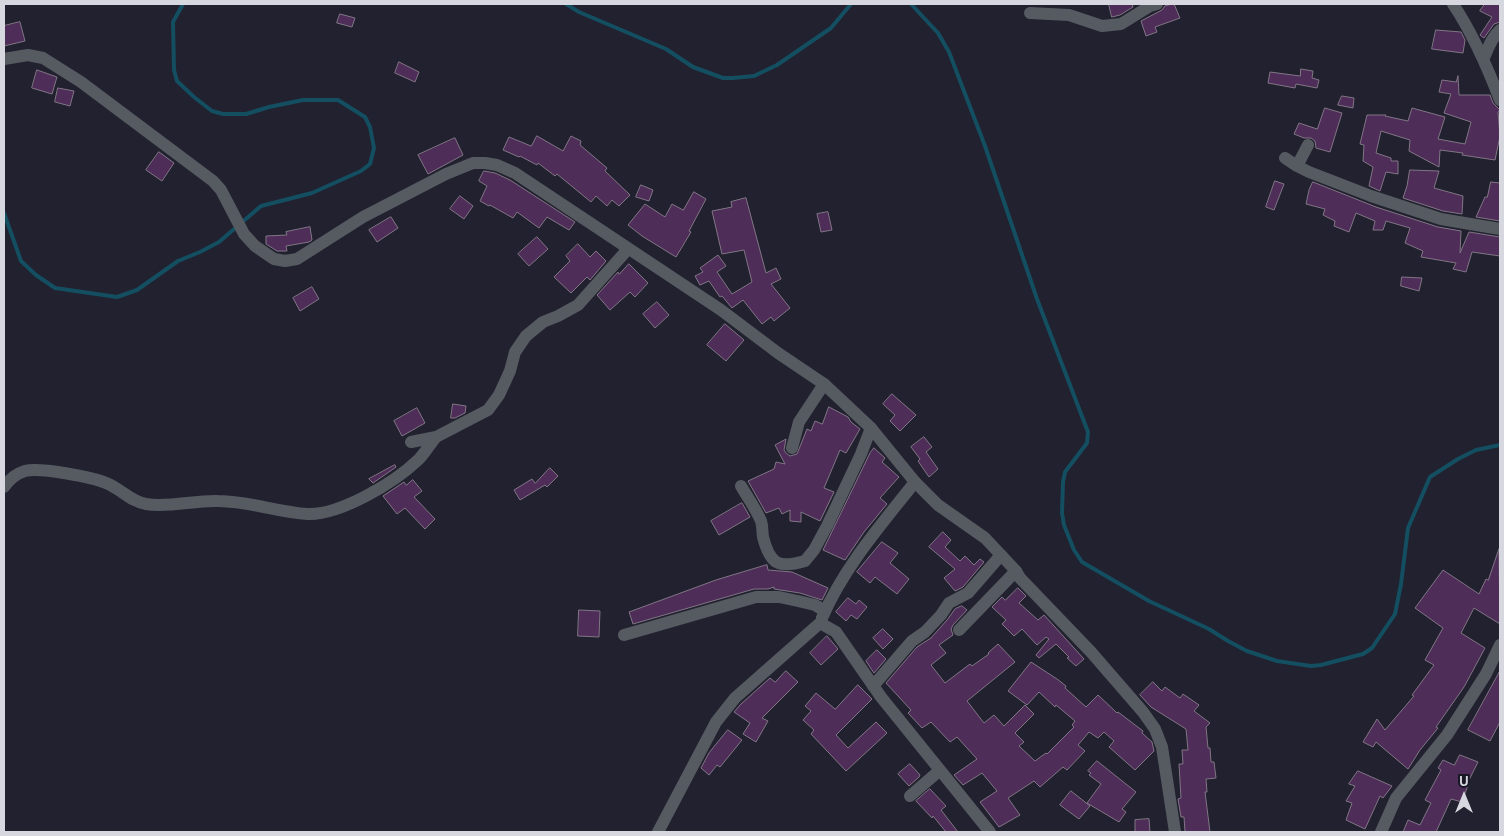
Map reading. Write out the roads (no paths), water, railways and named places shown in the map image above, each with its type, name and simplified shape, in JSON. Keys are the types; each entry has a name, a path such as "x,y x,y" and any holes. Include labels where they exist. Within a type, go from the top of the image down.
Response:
{"street":[{"path":"1030,13 1068,15 1102,26 1121,24 1150,6 1157,4"},
{"path":"1453,4 1465,21 1484,58 1500,100"},
{"path":"1484,58 1493,38 1500,30"},
{"path":"4,60 28,55 43,58 81,82 188,160 214,181 221,190 244,234 255,246 274,259 285,261 297,259 363,217 446,174 473,163 485,162 515,173 721,310 778,353 824,384 871,428 915,482 938,505 985,538 1020,578 1091,652 1144,712 1156,729 1162,747 1175,832"},
{"path":"1297,166 1308,145"},
{"path":"1285,158 1297,166 1371,196 1441,219 1500,229"},
{"path":"411,442 436,436 488,410 499,395 510,372 515,352 526,336 543,322 578,305 628,249"},
{"path":"792,448 798,422 824,384"},
{"path":"741,486 761,521 768,552 775,563 782,566 805,561 809,558 827,526 861,454 871,428"},
{"path":"4,487 16,475 25,471 37,470 95,479 108,483 145,504 158,505 217,501 242,502 308,514 326,512 347,506 395,478 419,460 436,436"},
{"path":"658,832 716,722 735,698 822,617 849,568 915,482"},
{"path":"874,686 912,641 925,632 949,603 968,593 1001,555"},
{"path":"959,630 1016,572"},
{"path":"624,635 756,597 779,597 815,606 939,771 990,832"},
{"path":"1381,832 1396,798 1447,735 1486,674 1500,645"},
{"path":"910,796 939,771"}],"waterway":[{"path":"4,213 21,261 36,275 55,288 117,297 137,290 178,261 219,242 261,206 312,193 361,171 370,164 374,148 370,127 365,117 338,100 303,100 246,114 223,114 212,111 194,97 177,81 174,70 173,22 183,4"},
{"path":"566,4 579,12 666,49 693,67 723,78 754,76 777,65 831,28 851,4"},
{"path":"911,4 938,33 949,52 985,146 1037,299 1088,432 1087,443 1065,472 1063,482 1062,513 1064,525 1074,550 1082,562 1149,601 1209,629 1247,651 1277,661 1311,666 1363,654 1372,648 1395,614 1408,528 1430,477 1476,450 1500,445"}]}
